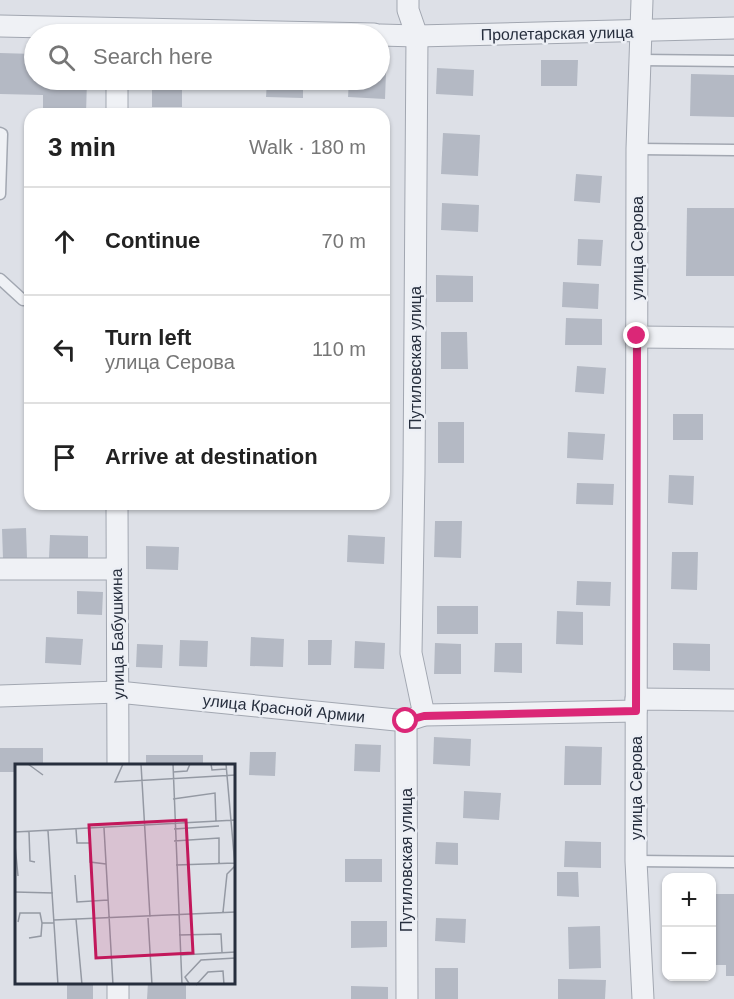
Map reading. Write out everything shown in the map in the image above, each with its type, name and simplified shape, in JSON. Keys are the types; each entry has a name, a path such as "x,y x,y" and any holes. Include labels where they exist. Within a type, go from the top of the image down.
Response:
{"street":[{"name":"Путиловская улица","path":"407,999 415,718 411,653 417,36 408,10 408,0"},
{"name":"улица Серова","path":"642,0 637,149 636,861 643,999"},
{"path":"0,26 24,27"},
{"name":"Пролетарская улица","path":"390,35 734,28"},
{"path":"117,90 117,108"},
{"path":"637,336 734,338"},
{"name":"улица Бабушкина","path":"117,510 118,764"},
{"path":"0,569 116,568"},
{"name":"улица Красной Армии","path":"0,696 118,692 415,718 734,700"}],"lane":[{"path":"640,60 734,61"},
{"path":"0,134 2,134 0,194"},
{"path":"637,149 734,150"},
{"path":"0,279 24,300"},
{"path":"636,861 734,862"}],"building":[{"path":"0,53 24,54 24,90 87,90 86,108 43,108 43,95 0,94"},
{"path":"541,60 578,60 577,86 541,86"},
{"path":"437,68 474,70 473,96 436,94"},
{"path":"691,74 734,75 734,117 690,116"},
{"path":"152,90 182,90 182,107 152,107"},
{"path":"266,90 303,90 303,98 266,97"},
{"path":"348,90 385,90 385,99 348,97"},
{"path":"443,133 480,135 478,176 441,174"},
{"path":"576,174 602,176 600,203 574,201"},
{"path":"442,203 479,205 478,232 441,230"},
{"path":"687,208 734,208 734,276 686,276"},
{"path":"578,239 603,240 601,266 577,265"},
{"path":"436,275 473,276 473,302 436,302"},
{"path":"563,282 599,284 598,309 562,307"},
{"path":"566,318 602,319 602,345 565,345"},
{"path":"441,332 467,332 468,369 441,369"},
{"path":"577,366 606,368 604,394 575,392"},
{"path":"673,414 703,414 703,440 673,440"},
{"path":"438,422 464,422 464,463 438,463"},
{"path":"568,432 605,434 603,460 567,458"},
{"path":"669,475 694,476 693,505 668,503"},
{"path":"577,483 614,484 613,505 576,504"},
{"path":"435,521 462,521 461,558 434,557"},
{"path":"26,528 27,558 3,559 2,529"},
{"path":"50,535 88,536 88,559 49,558"},
{"path":"348,535 385,537 384,564 347,562"},
{"path":"146,546 179,547 178,570 146,569"},
{"path":"672,552 698,552 697,590 671,589"},
{"path":"577,581 611,582 610,606 576,605"},
{"path":"77,591 103,592 102,615 77,614"},
{"path":"437,606 478,606 478,634 437,634"},
{"path":"557,611 583,612 583,645 556,644"},
{"path":"46,637 83,639 81,665 45,663"},
{"path":"251,637 284,639 283,667 250,666"},
{"path":"180,640 208,641 207,667 179,666"},
{"path":"308,640 332,640 331,665 308,665"},
{"path":"355,641 385,643 384,669 354,668"},
{"path":"435,643 461,644 461,674 434,674"},
{"path":"495,643 522,643 522,673 494,672"},
{"path":"673,643 710,644 710,671 673,670"},
{"path":"137,644 163,645 162,668 136,667"},
{"path":"434,737 471,739 470,766 433,764"},
{"path":"355,744 381,745 380,772 354,771"},
{"path":"565,746 602,747 601,785 564,785"},
{"path":"0,748 43,748 43,764 15,764 15,772 0,772"},
{"path":"250,752 276,752 275,776 249,775"},
{"path":"146,755 203,755 203,764 146,764"},
{"path":"464,791 501,793 499,820 463,818"},
{"path":"565,841 601,842 601,868 564,867"},
{"path":"436,842 458,843 458,865 435,864"},
{"path":"345,859 382,859 382,882 345,882"},
{"path":"557,872 578,872 579,897 557,896"},
{"path":"716,894 734,894 734,976 726,976 726,965 716,965"},
{"path":"436,918 466,919 465,943 435,941"},
{"path":"351,921 387,921 387,947 351,948"},
{"path":"600,926 601,968 569,969 568,927"},
{"path":"435,968 458,968 458,999 435,999"},
{"path":"558,979 606,980 605,999 558,999"},
{"path":"67,984 93,984 93,999 67,999"},
{"path":"148,984 186,984 186,999 147,999"},
{"path":"351,986 388,987 388,999 351,999"}],"route":[{"path":"406,721 424,716 636,711 637,336"}]}
